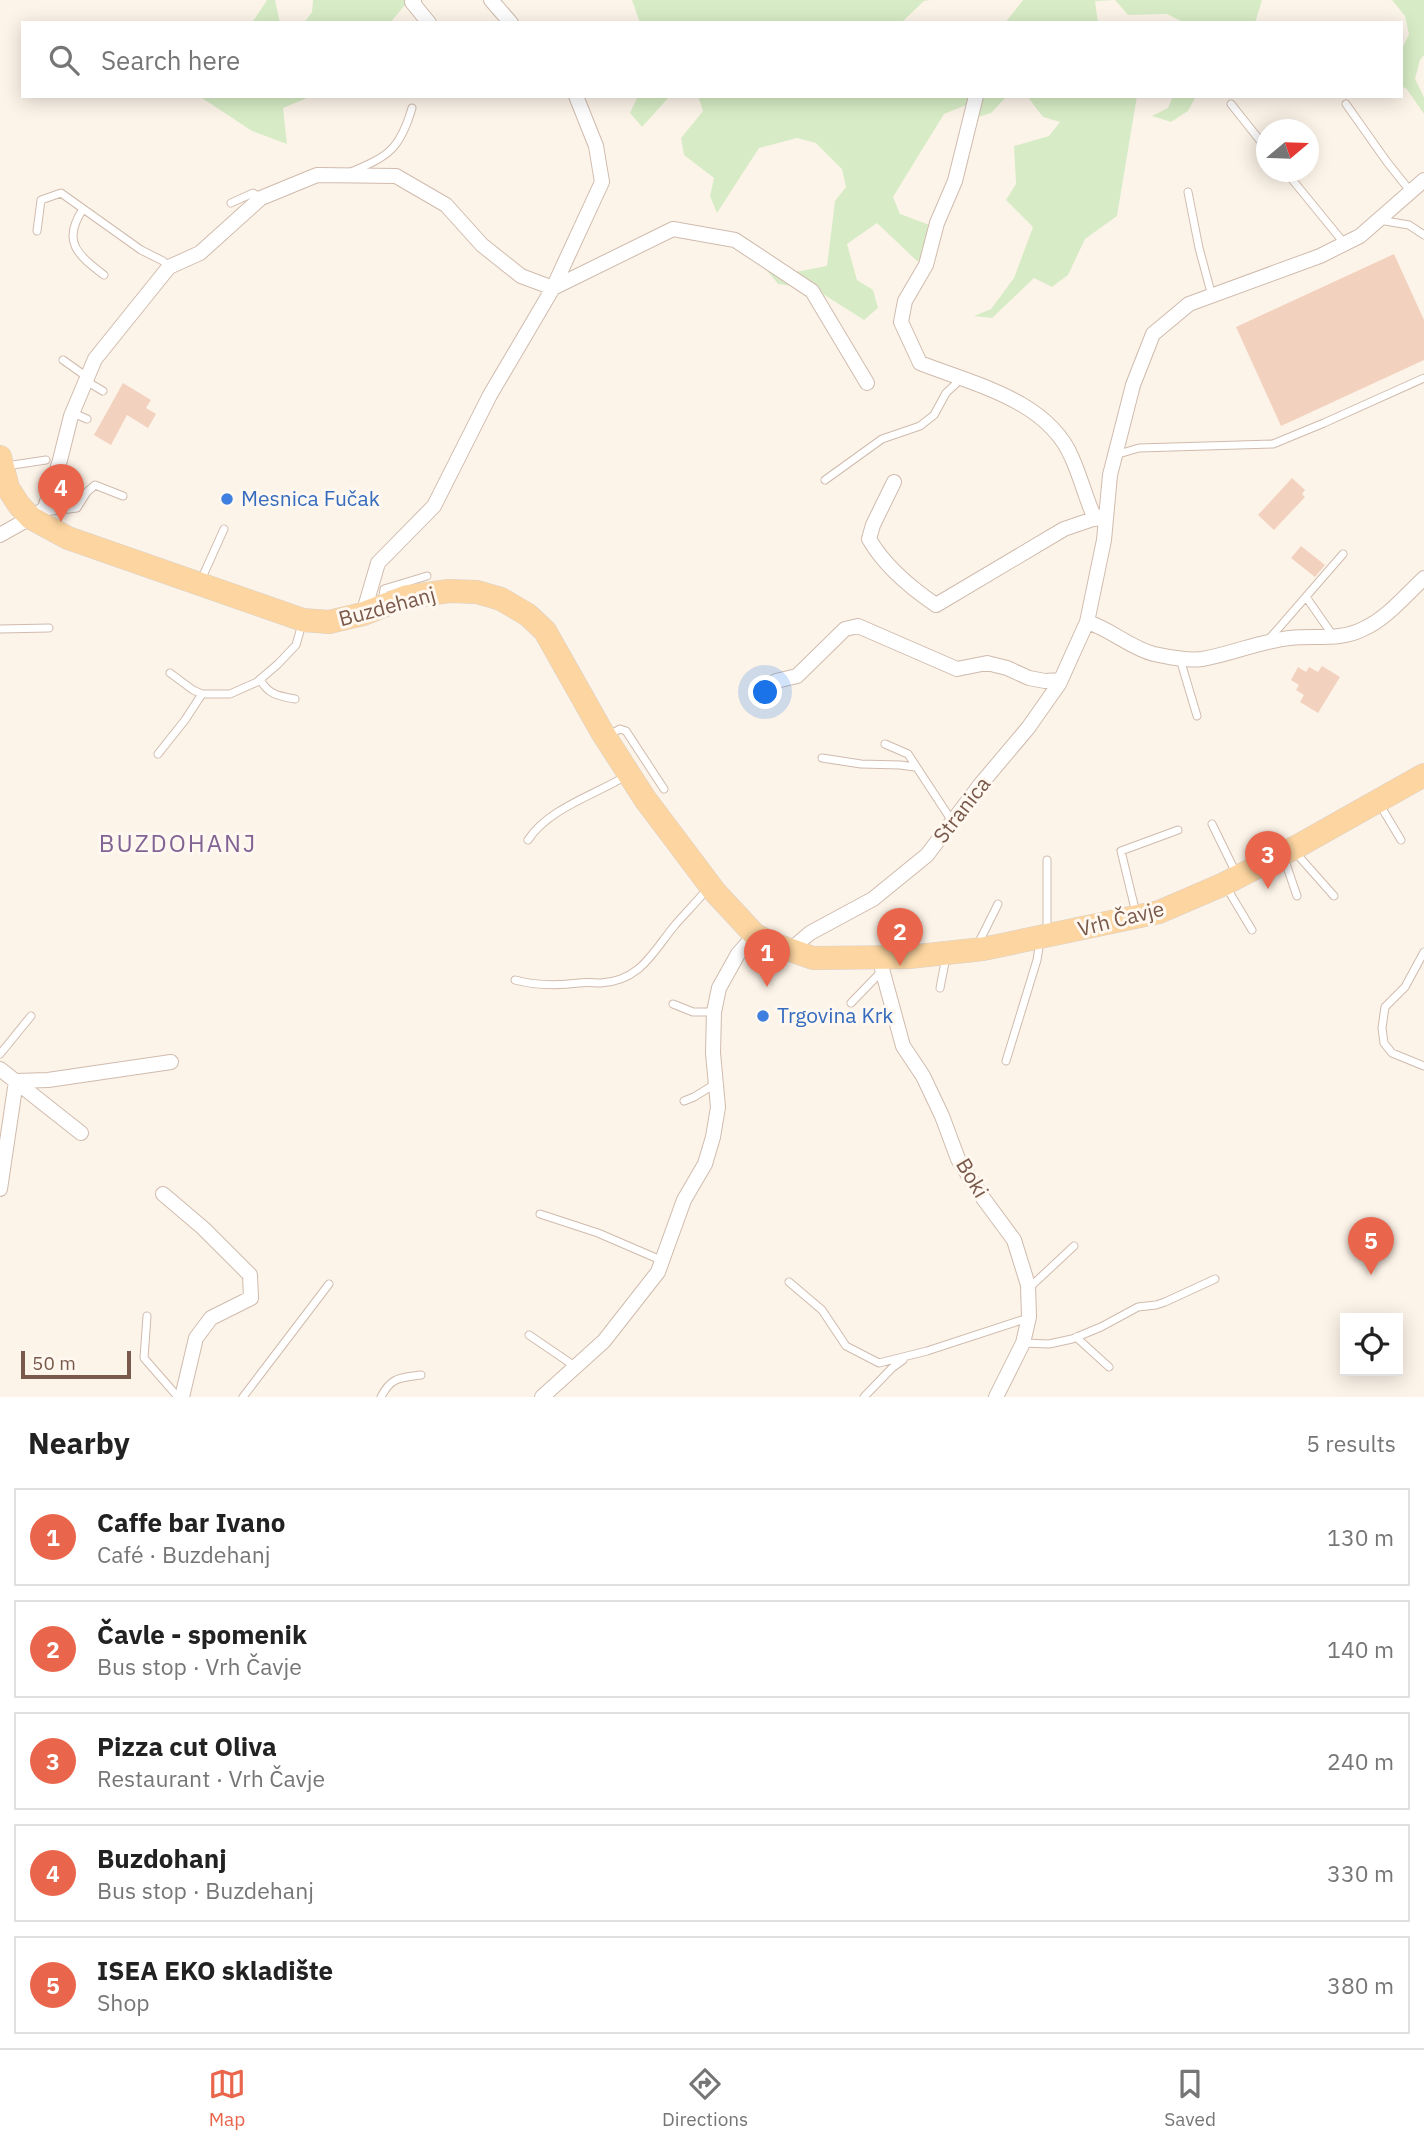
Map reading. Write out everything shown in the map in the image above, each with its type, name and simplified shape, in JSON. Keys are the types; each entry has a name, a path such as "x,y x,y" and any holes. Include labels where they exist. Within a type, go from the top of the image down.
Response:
{"main road":[{"path":"1,462 8,488 19,505 36,515"},
{"name":"Buzdehanj","path":"36,515 68,538 303,620 329,622 406,597 449,591 477,592 501,599 528,615 545,631 605,737 709,885 755,935 789,951"},
{"name":"Vrh Čavje","path":"789,951 813,958 881,964 975,950 1137,917 1180,904 1288,852 1424,775"}],"street":[{"path":"414,0 412,2 427,21"},
{"path":"491,0 509,21"},
{"path":"372,610 378,563 434,506 490,395 553,288 602,182 596,146 577,98"},
{"path":"894,482 869,539 875,550 890,565 920,594 936,605 1064,530 1101,516 1072,457 1053,427 1020,404 977,384 920,363 901,322 905,300 926,265 937,223 955,181 976,98"},
{"path":"0,536 45,508 73,413 95,359 169,267 200,253 261,198 317,175 396,176 446,205 482,245 521,276 553,288 673,229 735,240 811,291 867,383"},
{"name":"Stranica","path":"789,951 810,933 873,899 928,855 1028,728 1060,680 1087,622 1104,540 1101,516 1110,475 1133,385 1153,334 1189,304 1320,256 1360,236 1424,180"},
{"path":"1087,622 1102,626 1150,653 1199,659 1267,641 1355,633 1367,628 1424,578"},
{"path":"776,681 797,676 845,629 858,626 957,669 987,663 1029,678 1060,680"},
{"path":"542,1397 604,1341 658,1272 684,1200 705,1164 713,1137 718,1107 713,1053 714,1012 719,988 738,954 755,935"},
{"name":"Boki","path":"881,964 903,1046 933,1096 958,1159 1014,1240 1028,1289 1029,1317 1023,1343 996,1397"},
{"path":"16,1081 48,1080 171,1062"},
{"path":"0,1069 81,1133"},
{"path":"0,1189 16,1081"},
{"path":"163,1194 203,1228 250,1275 251,1298 211,1318 196,1338 180,1397"}],"lane":[{"path":"1231,104 1256,135"},
{"path":"1346,104 1411,193"},
{"path":"341,176 380,160 393,148 405,131 412,108"},
{"path":"1294,182 1344,243"},
{"path":"1188,192 1212,296"},
{"path":"37,231 41,200 61,193 169,267"},
{"path":"230,203 253,193 261,198"},
{"path":"83,209 75,225 75,249 104,275"},
{"path":"1379,220 1409,225 1424,235"},
{"path":"63,360 103,391"},
{"path":"1115,456 1139,448 1273,444 1424,378"},
{"path":"825,480 882,439 920,426 934,415 946,393 961,379"},
{"path":"73,413 87,419"},
{"path":"1,462 46,460"},
{"path":"36,515 77,508 95,485 123,496"},
{"path":"199,584 224,529"},
{"path":"1267,641 1343,554"},
{"path":"372,610 384,589 427,576"},
{"path":"1306,597 1334,637"},
{"path":"170,673 192,690 202,694 230,694 260,679 278,664 296,645 303,620"},
{"path":"0,629 48,628"},
{"path":"1180,658 1197,716"},
{"path":"260,679 265,689 279,696 295,699"},
{"path":"158,754 202,694"},
{"path":"605,737 620,729 626,731 664,789"},
{"path":"885,744 908,754 953,821"},
{"path":"822,758 861,764 915,767"},
{"path":"528,841 536,827 542,823 629,774"},
{"path":"1378,801 1401,840"},
{"path":"1212,824 1252,930"},
{"path":"1137,917 1121,851 1178,830"},
{"path":"1288,852 1334,896"},
{"path":"1288,852 1297,896"},
{"path":"1006,1061 1043,937 1047,860"},
{"path":"514,980 533,985 560,986 603,983 624,978 650,960 709,885"},
{"path":"975,950 998,904"},
{"path":"1424,952 1405,987 1385,1007 1382,1028 1384,1043 1392,1053 1424,1066"},
{"path":"940,988 947,953"},
{"path":"851,1003 881,964"},
{"path":"673,1004 693,1012 714,1012"},
{"path":"0,1054 31,1016"},
{"path":"684,1101 716,1084"},
{"path":"540,1214 598,1233 663,1261"},
{"path":"1028,1289 1074,1246"},
{"path":"1023,1343 1049,1344 1076,1337 1139,1307 1156,1306 1215,1279"},
{"path":"789,1282 822,1310 846,1346 879,1363 909,1356 1029,1317"},
{"path":"243,1397 329,1284"},
{"path":"147,1315 144,1358 180,1397"},
{"path":"529,1335 576,1367"},
{"path":"1076,1337 1109,1367"},
{"path":"864,1397 892,1368 909,1356"},
{"path":"381,1397 391,1381 421,1375"}],"green space":[{"path":"267,0 275,0 280,21 253,21"},
{"path":"313,0 409,0 392,21 305,21 312,12"},
{"path":"632,0 930,0 924,1 903,21 639,21"},
{"path":"1023,0 1114,0 1095,1 1098,21 1007,21"},
{"path":"1115,0 1262,0 1256,21 1181,21 1167,14 1128,15"},
{"path":"1392,0 1424,0 1424,55 1415,79 1424,97 1424,114 1403,87 1403,47 1409,34 1405,16"},
{"path":"202,98 307,98 283,108 287,144 252,131"},
{"path":"637,98 668,98 642,127 630,113"},
{"path":"699,98 1005,98 991,113 972,119 978,100 944,114 893,197 900,214 935,227 918,262 877,223 847,244 857,280 873,290 878,308 864,320 815,289 778,284 756,257 790,273 827,266 835,201 846,187 842,169 816,143 797,138 759,148 717,213 710,196 714,178 684,155 681,138 703,111"},
{"path":"1029,98 1137,98 1117,216 1085,239 1068,275 1052,287 1034,278 992,318 974,316 991,309 1014,278 1033,227 1006,200 1016,184 1014,146 1049,136 1060,122 1043,117"},
{"path":"1172,98 1195,98 1188,111 1171,122 1152,116 1168,108"}],"building":[{"path":"1394,254 1424,320 1424,360 1281,426 1236,327"},
{"path":"123,383 151,400 146,408 156,414 148,428 127,415 111,445 94,435"},
{"path":"1292,478 1305,490 1302,494 1305,497 1274,530 1258,515"},
{"path":"1301,546 1325,565 1315,577 1291,558"},
{"path":"1322,666 1340,677 1318,713 1300,702 1304,695 1296,690 1299,685 1291,680 1298,667 1306,672 1309,667 1318,672"}],"place":[{"name":"Mesnica Fučak","path":"227,499"},
{"name":"Buzdohanj","path":"61,522"},
{"name":"Pizza cut Oliva","path":"1268,889"},
{"name":"Čavle - spomenik","path":"900,966"},
{"name":"Caffe bar Ivano","path":"767,987"},
{"name":"Trgovina Krk","path":"763,1016"},
{"name":"ISEA EKO skladište","path":"1371,1275"}],"district":[{"name":"BUZDOHANJ","path":"178,844"}]}
